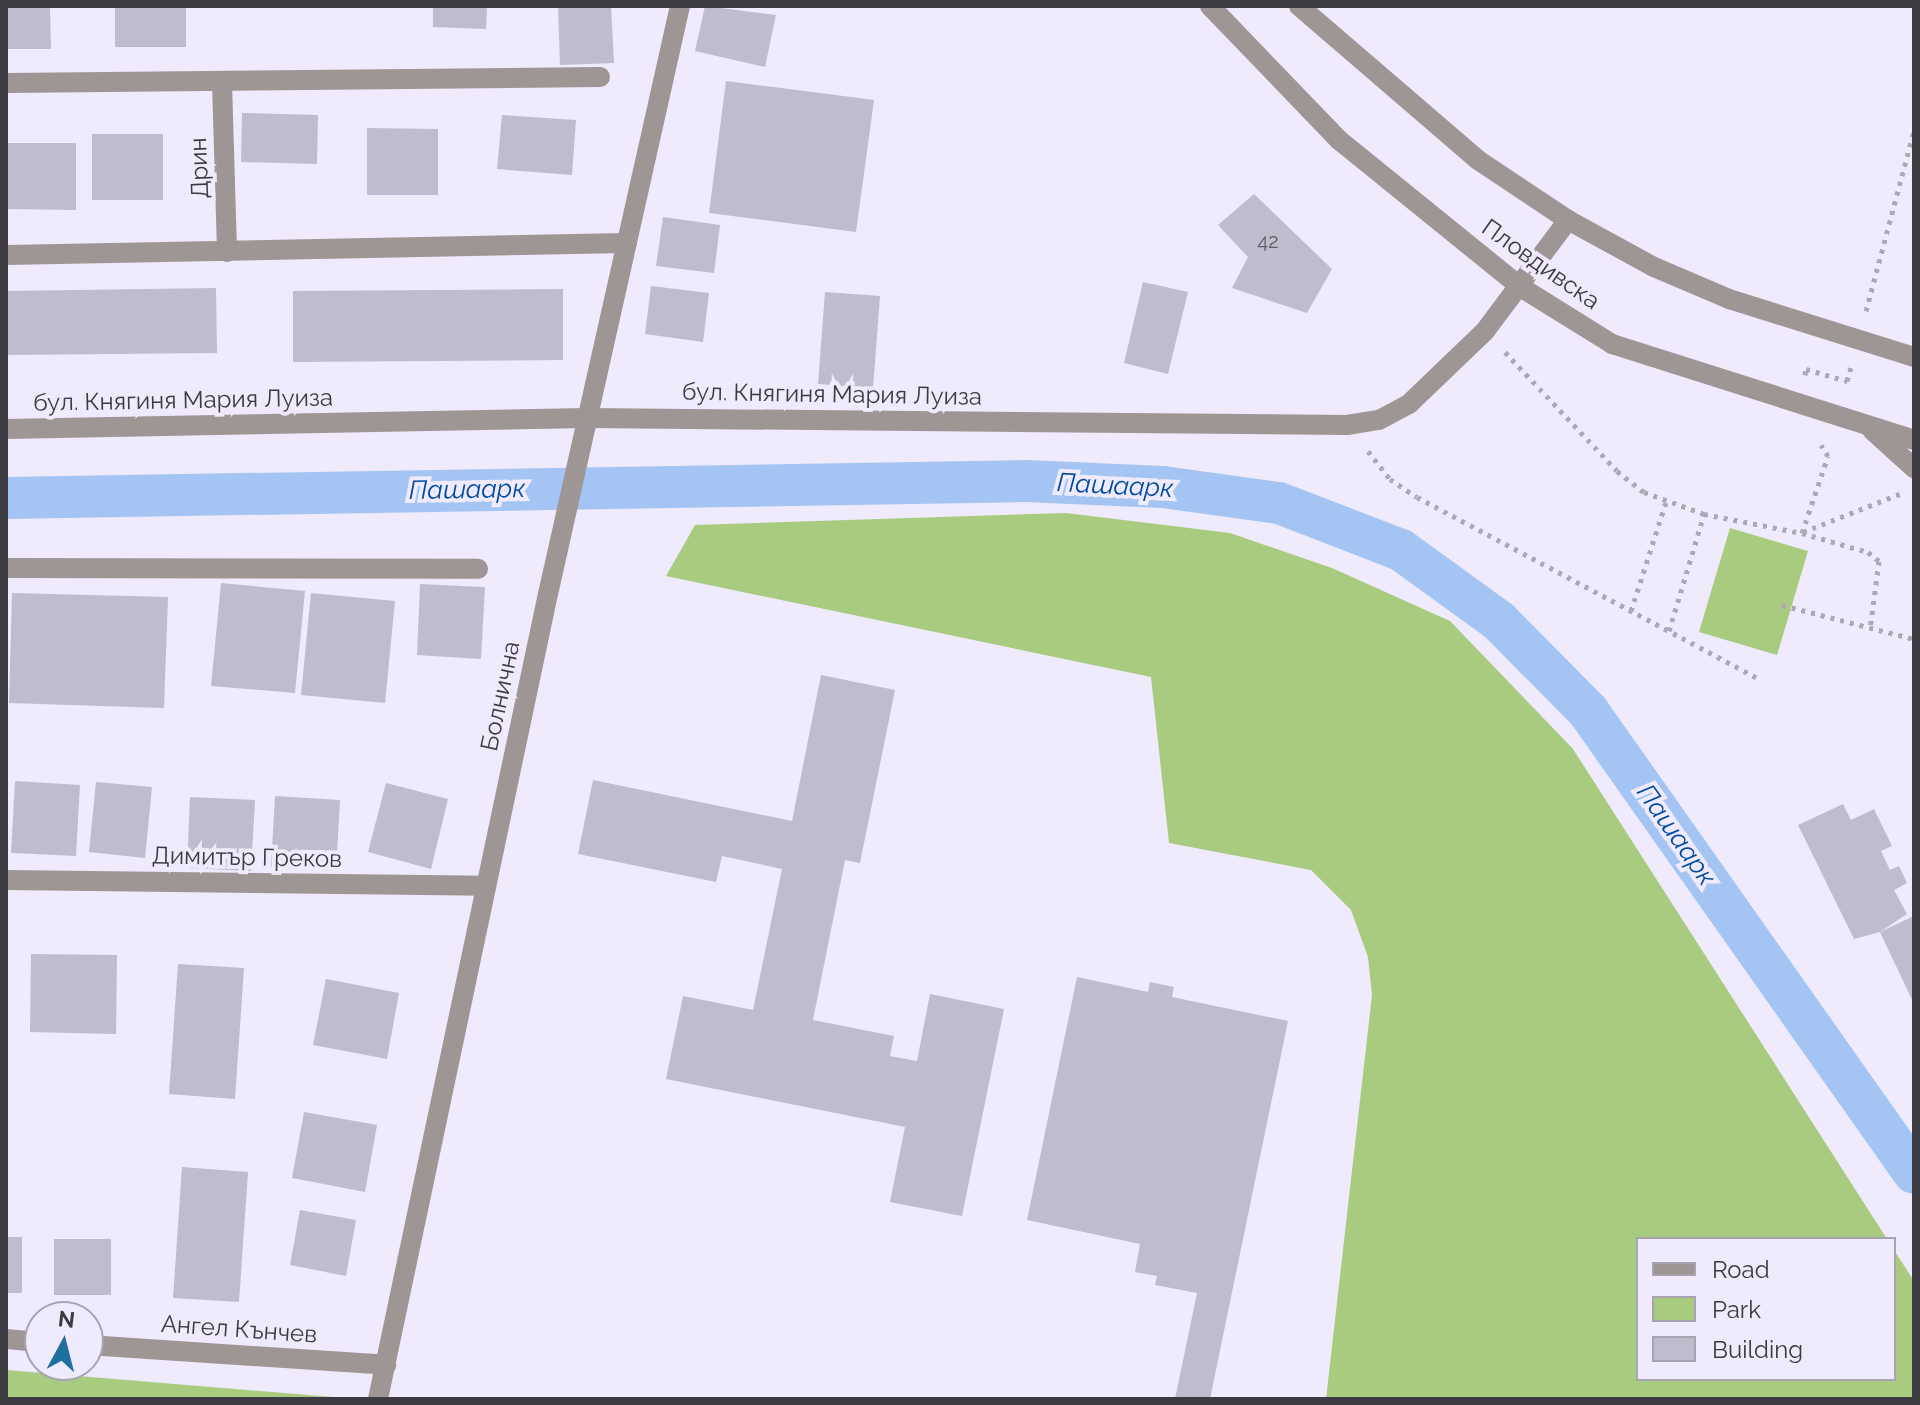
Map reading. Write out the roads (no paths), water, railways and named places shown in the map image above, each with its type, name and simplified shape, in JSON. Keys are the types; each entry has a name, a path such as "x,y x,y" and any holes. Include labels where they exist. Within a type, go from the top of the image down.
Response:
{"street":[{"name":"Болнична","path":"378,1399 575,471 680,6"},
{"name":"Пловдивска","path":"1210,6 1339,140 1519,286 1612,344 1914,440"},
{"name":"Пловдивска","path":"1299,6 1478,160 1568,220 1729,299 1914,357"},
{"path":"6,83 600,77"},
{"name":"Дрин","path":"222,82 227,252"},
{"name":"бул. Княгиня Мария Луиза","path":"6,429 587,418 1347,425 1379,420 1409,404 1485,331 1568,220"},
{"path":"6,255 627,243"},
{"path":"1869,427 1914,468"},
{"path":"6,568 478,569"},
{"name":"Димитър Греков","path":"6,880 486,886"},
{"name":"Ангел Кънчев","path":"104,1346 386,1365"}],"waterway":[{"name":"Пашаарк","path":"6,498 1026,481 1163,487 1279,503 1401,550 1499,621 1588,711 1914,1173"}]}
